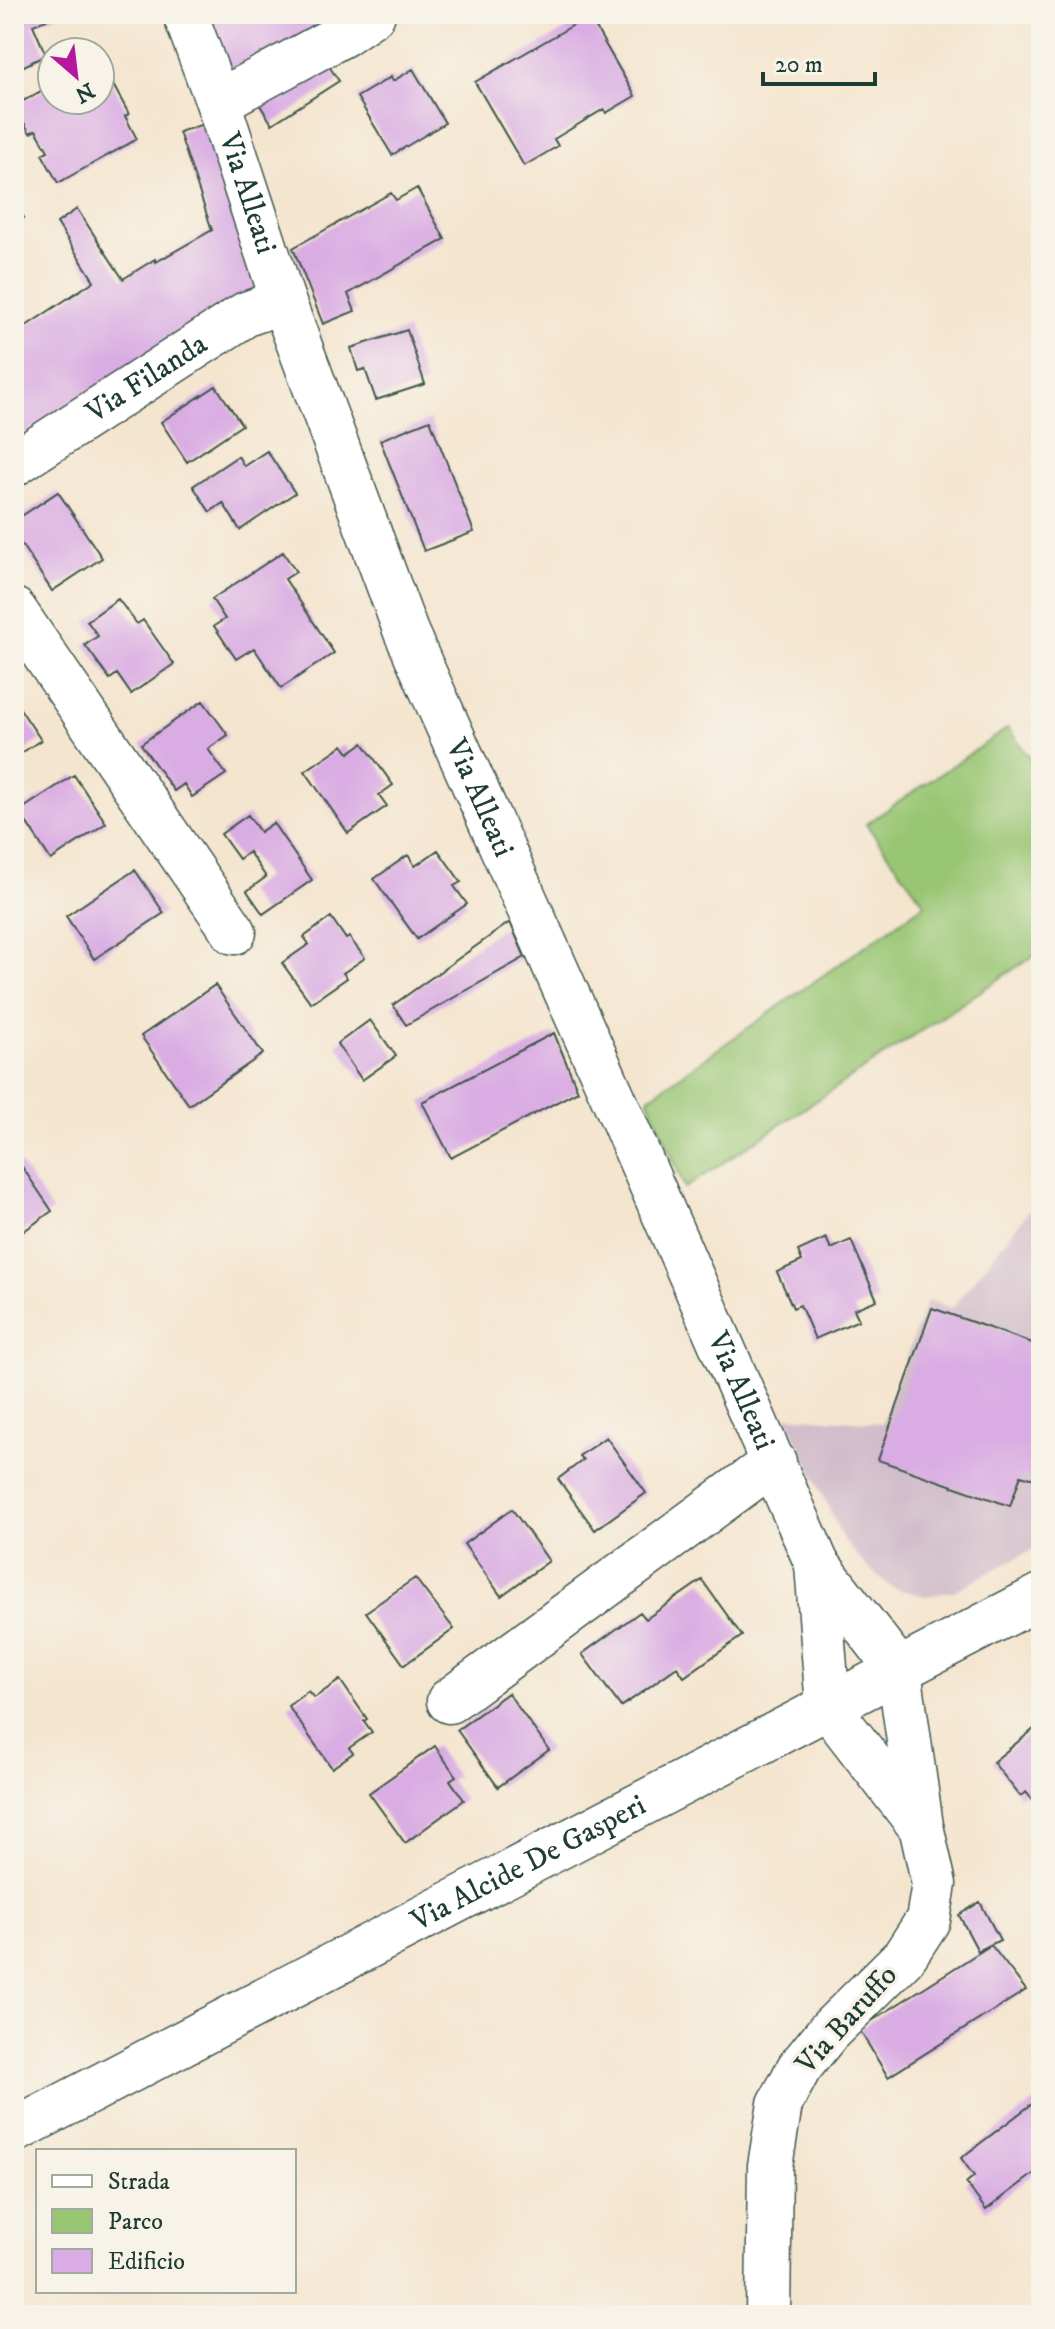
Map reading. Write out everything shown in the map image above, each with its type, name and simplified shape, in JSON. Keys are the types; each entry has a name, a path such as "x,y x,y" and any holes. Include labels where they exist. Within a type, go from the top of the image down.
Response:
{"street":[{"name":"Via Alleati","path":"185,14 218,102 283,301 406,632 817,1564 899,1670"},
{"path":"218,102 342,35 373,14"},
{"name":"Via Filanda","path":"14,464 246,314 283,301"},
{"path":"14,610 234,932"},
{"path":"449,1701 774,1462"},
{"name":"Via Alleati","path":"817,1564 828,1707"},
{"name":"Via Alcide De Gasperi","path":"14,2131 1041,1596"},
{"name":"Via Baruffo","path":"768,2315 770,2166 780,2104 799,2068 828,2032 904,1957 928,1920 934,1884 921,1826 899,1670"},
{"path":"828,1707 921,1826"}],"shaded area":[{"path":"1041,1195 1041,1545 954,1591 926,1596 893,1588 868,1568 844,1541 786,1416 882,1423 927,1300 952,1308"}],"green space":[{"path":"1008,728 1041,773 1041,951 685,1188 648,1098 925,904 866,824"}],"building":[{"path":"60,14 33,25 38,36 36,60 14,71 14,26 30,16"},
{"path":"199,14 356,14 230,84"},
{"path":"589,16 635,96 606,113 604,109 554,139 558,146 524,166 475,82"},
{"path":"322,56 339,81 272,124 256,99"},
{"path":"413,69 445,123 392,155 357,97 391,77 393,81"},
{"path":"116,90 129,114 125,116 137,139 58,183 42,154 48,151 36,130 30,133 14,106 36,94 36,116 116,116"},
{"path":"207,123 262,285 14,440 14,334 94,281 57,223 77,209 123,279 212,230 179,132"},
{"path":"417,188 445,239 348,294 355,311 323,324 293,248 391,193 396,200"},
{"path":"14,201 24,218 14,224"},
{"path":"407,330 425,384 376,400 365,369 358,371 351,348"},
{"path":"216,386 242,425 187,462 161,422"},
{"path":"430,420 474,532 424,551 380,440"},
{"path":"267,451 295,493 240,530 223,503 210,512 193,486 238,456 244,466"},
{"path":"58,492 102,558 52,591 14,533 14,521"},
{"path":"283,552 296,572 285,579 334,653 281,688 254,648 236,659 214,626 225,619 212,599"},
{"path":"118,599 137,624 143,620 174,664 131,694 117,674 110,679 85,645 98,636 87,621"},
{"path":"14,700 41,740 14,758"},
{"path":"203,701 228,735 208,749 226,774 192,797 184,784 174,791 141,744"},
{"path":"363,743 393,785 379,795 387,806 348,833 305,771 343,745 349,753"},
{"path":"74,775 106,823 51,860 19,811"},
{"path":"248,815 260,832 273,823 312,880 263,914 247,891 266,877 249,852 239,859 221,834"},
{"path":"438,850 461,882 454,886 467,904 417,939 374,879 408,855 415,866"},
{"path":"135,870 164,913 94,959 66,916"},
{"path":"331,917 346,939 349,937 365,958 343,973 347,978 311,1003 282,963 309,944 304,937"},
{"path":"510,922 525,957 406,1025 393,1005"},
{"path":"215,985 263,1054 189,1105 141,1036"},
{"path":"370,1020 396,1056 362,1080 337,1044"},
{"path":"554,1033 578,1091 451,1158 422,1102"},
{"path":"14,1155 52,1211 14,1238"},
{"path":"826,1238 831,1249 851,1240 877,1300 854,1309 859,1320 815,1339 800,1305 793,1308 777,1272 802,1261 798,1251"},
{"path":"932,1308 1041,1346 1041,1481 1021,1475 1010,1506 878,1460"},
{"path":"606,1437 646,1493 595,1530 558,1479 583,1460 579,1456"},
{"path":"512,1509 549,1561 501,1596 464,1544"},
{"path":"415,1578 454,1629 404,1665 366,1612"},
{"path":"702,1580 742,1636 684,1677 677,1667 621,1707 582,1654 640,1612 646,1619"},
{"path":"340,1680 367,1719 364,1721 372,1732 349,1748 353,1753 332,1768 288,1706 308,1691 314,1698"},
{"path":"508,1693 549,1750 498,1787 457,1730"},
{"path":"1034,1729 1041,1739 1041,1810 1026,1792 1020,1796 993,1762"},
{"path":"435,1746 456,1776 450,1780 464,1800 405,1843 369,1793"},
{"path":"980,1902 1000,1940 978,1951 959,1915"},
{"path":"991,1945 1026,1990 888,2077 859,2029"},
{"path":"1041,2097 1041,2168 986,2210 966,2183 974,2176 961,2158"}]}
